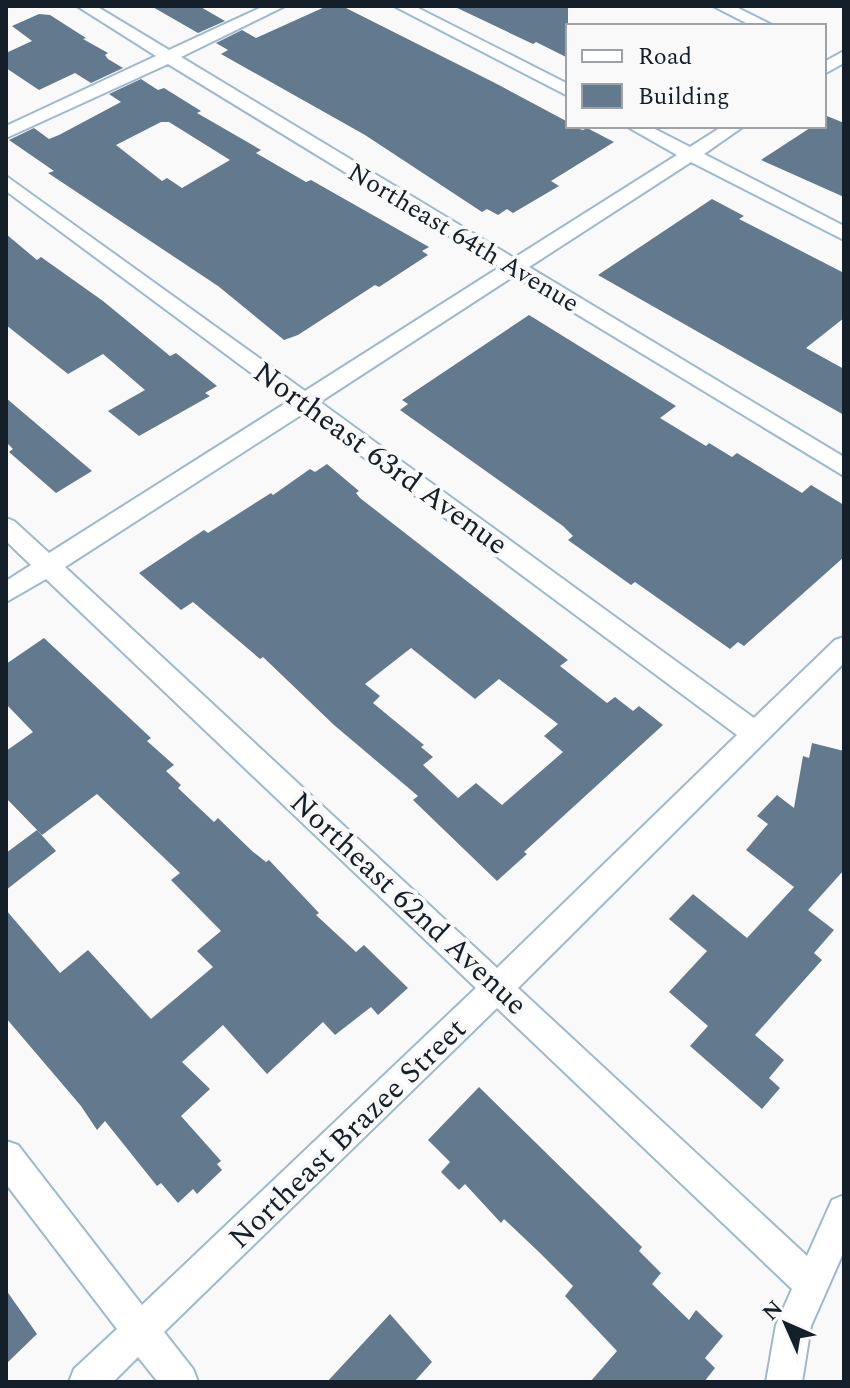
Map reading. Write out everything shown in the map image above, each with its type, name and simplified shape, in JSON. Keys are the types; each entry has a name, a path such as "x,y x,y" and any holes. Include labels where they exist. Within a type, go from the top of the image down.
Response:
{"street":[{"name":"Northeast 64th Avenue","path":"85,6 844,468"},
{"path":"6,133 277,6"},
{"path":"402,6 566,90"},
{"path":"721,6 762,24"},
{"path":"639,128 844,234"},
{"path":"6,593 732,128"},
{"name":"Northeast 63rd Avenue","path":"6,182 755,734"},
{"name":"Northeast 62nd Avenue","path":"6,527 499,986 810,1282"},
{"name":"Northeast Brazee Street","path":"87,1382 499,986 844,647"},
{"path":"6,1157 180,1382"},
{"path":"784,1382 794,1325 810,1282 844,1212"}],"building":[{"path":"151,6 199,6 225,21 198,33"},
{"path":"327,6 342,6 566,121 566,128 587,128 614,142 551,181 559,186 513,213 507,209 498,215 487,209 482,212 365,135 221,54 228,50 216,43 242,30 256,38"},
{"path":"453,6 568,6 566,57 536,42 533,44"},
{"path":"39,14 50,15 86,38 83,39 108,53 105,55 108,59 123,68 91,83 75,73 39,90 6,68 6,53 32,41 12,26"},
{"path":"141,79 158,90 164,88 201,111 197,113 261,150 256,153 306,182 311,180 429,247 422,251 428,255 298,335 284,340 218,286 48,173 54,171 9,140 34,128 49,139 59,135 121,102 109,94","holes":["161,122 169,122 230,160 182,188 167,178 162,181 116,145"]},
{"path":"827,116 844,123 844,197 761,160 810,128 826,128"},
{"path":"712,199 744,216 739,219 844,273 844,318 806,348 844,369 844,415 598,275"},
{"path":"6,234 37,260 41,257 103,301 170,356 176,353 217,386 205,393 210,396 139,436 108,411 145,390 103,354 68,374 6,325"},
{"path":"529,315 676,406 660,418 706,446 709,443 732,457 737,453 802,493 811,485 844,505 844,557 744,646 738,642 730,649 635,582 631,585 568,540 573,536 563,526 400,410 408,404 402,400"},
{"path":"6,398 92,471 56,493 9,452 13,449 6,442"},
{"path":"327,464 359,491 356,493 360,498 568,660 560,666 607,703 615,697 633,711 639,706 663,725 524,852 527,854 497,881 413,800 418,796 334,725 263,657 260,659 193,602 181,610 139,573 204,530 208,533 271,493 273,495 310,469 315,472","holes":["411,648 475,699 499,679 558,724 544,736 563,752 502,805 476,783 458,798 423,765 433,757 421,747 424,745 373,703 380,696 365,684"]},
{"path":"44,638 151,738 147,741 174,765 166,771 181,785 178,788 214,822 218,818 252,851 266,862 269,860 319,913 316,915 356,952 364,945 408,988 378,1015 371,1007 335,1035 323,1022 267,1074 223,1025 182,1062 210,1089 181,1116 221,1161 217,1164 222,1170 197,1194 193,1189 178,1203 161,1183 157,1186 105,1121 97,1130 81,1106 6,1018 6,910 60,973 88,950 151,1019 213,967 197,951 221,931 171,880 180,873 97,794 42,835 6,798 6,751 33,732 6,704 6,664"},
{"path":"812,743 844,751 844,870 808,910 834,930 814,953 822,960 755,1035 784,1060 769,1078 780,1088 762,1109 690,1046 708,1026 669,992 707,951 669,919 693,894 747,938 794,887 746,850 768,824 757,816 777,795 794,808 803,756 809,758"},
{"path":"37,830 56,851 6,890 6,853"},
{"path":"479,1087 642,1247 639,1251 661,1273 652,1284 689,1320 696,1310 723,1336 705,1358 715,1368 704,1382 590,1382 617,1351 565,1296 573,1286 504,1219 501,1223 465,1184 459,1190 441,1172 450,1162 428,1140"},
{"path":"6,1290 37,1334 6,1364"},
{"path":"390,1314 432,1362 414,1382 327,1382"}]}
